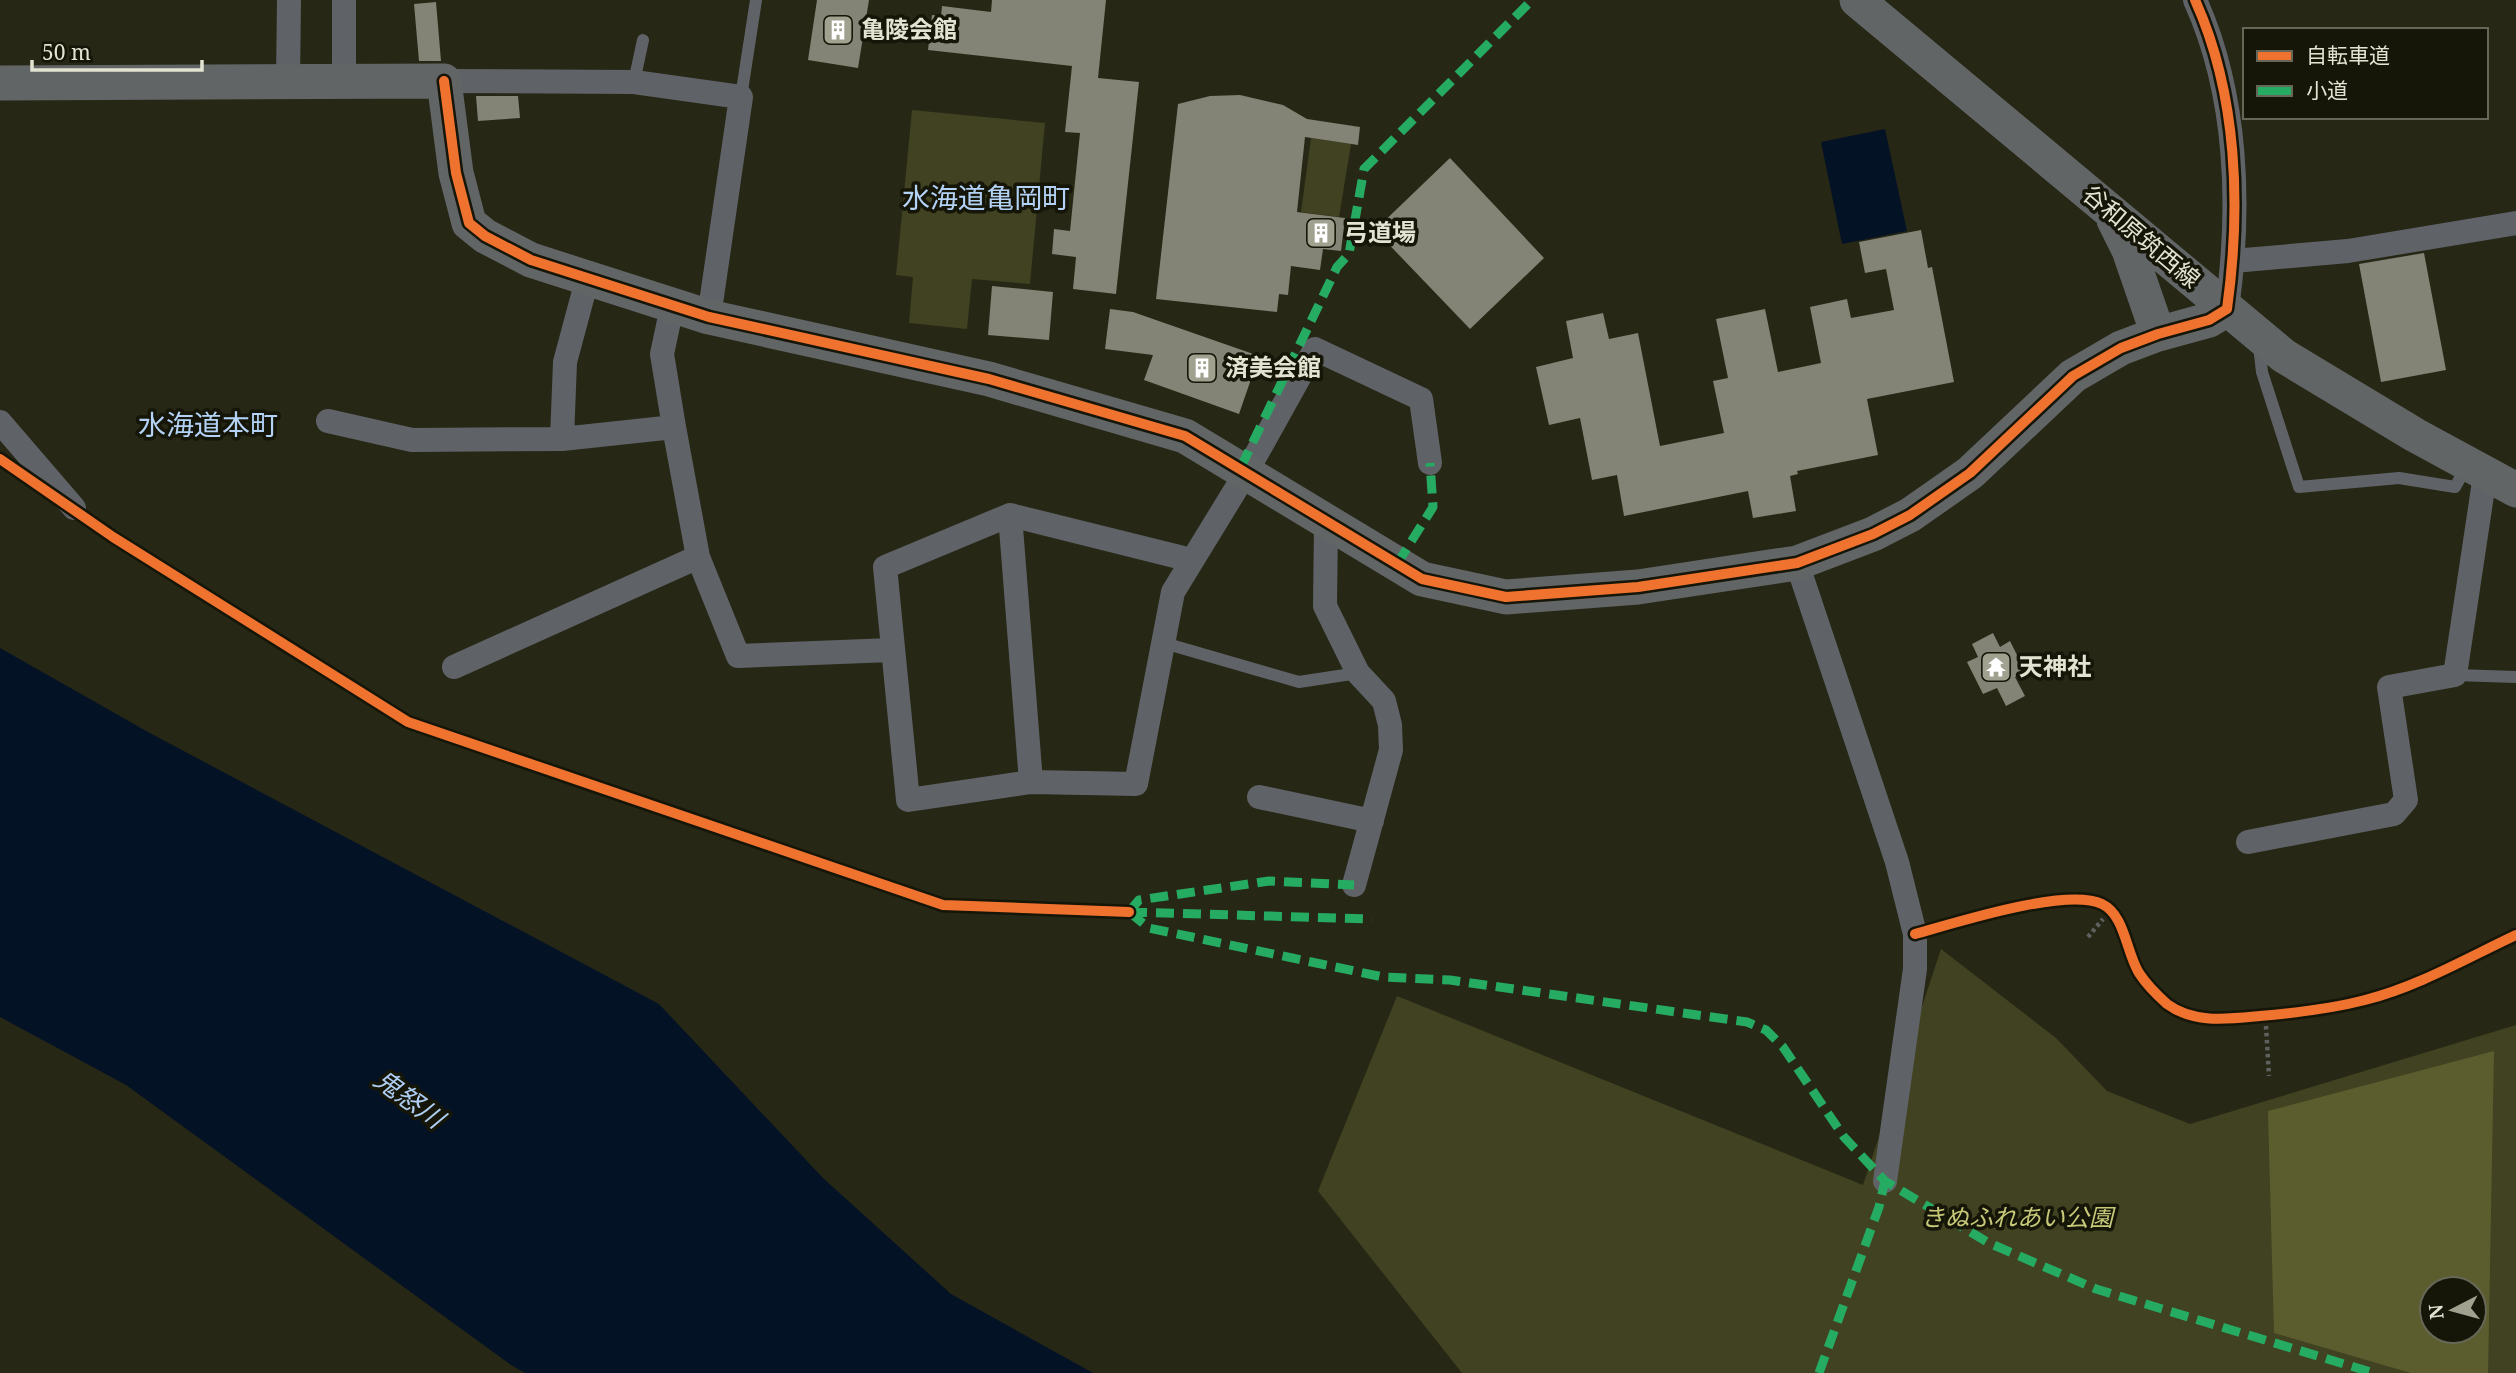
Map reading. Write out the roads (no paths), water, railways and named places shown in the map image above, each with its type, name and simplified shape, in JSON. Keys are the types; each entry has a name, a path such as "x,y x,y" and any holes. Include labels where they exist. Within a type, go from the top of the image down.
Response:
{"street":[{"path":"288,82 289,0"},
{"path":"344,0 344,82"},
{"name":"谷和原筑西線","path":"1857,0 2258,336 2332,387 2490,477"},
{"path":"444,80 456,173 469,223 485,236 531,260 586,280 709,317 989,379 1185,436 1422,579 1506,597 1638,587 1797,563 1873,534 1910,515 1970,473 2073,376 2121,348 2158,334 2193,326 2227,309 2233,261 2229,123 2224,82 2195,0"},
{"path":"0,83 444,80 634,82 741,97 709,317"},
{"path":"2107,208 2129,250 2158,334"},
{"path":"2233,261 2348,251 2516,223"},
{"path":"562,439 565,362 586,280"},
{"path":"672,307 662,354 698,557 738,656 892,650"},
{"path":"1191,560 1010,514 885,567 908,800 1031,782 1136,784 1173,592 1247,471 1315,349 1421,399 1430,463"},
{"path":"328,421 412,440 562,439 674,427"},
{"path":"0,422 74,508"},
{"path":"2248,842 2394,814 2406,800 2389,687 2455,675 2490,477"},
{"path":"1010,514 1031,782"},
{"path":"1326,523 1325,607 1358,673 1384,701 1390,725 1391,750 1354,885"},
{"path":"454,667 698,557"},
{"path":"1797,563 1896,862 1915,934 1915,969 1885,1181"},
{"path":"1259,797 1372,821"}],"lane":[{"path":"741,97 756,0"},
{"path":"634,82 643,40"},
{"path":"2258,336 2262,372 2299,487 2399,478 2455,487 2490,477"},
{"path":"1164,643 1299,682 1358,673"},
{"path":"2455,675 2516,677"}],"water":[{"path":"1885,129 1907,231 1842,244 1821,142"},
{"name":"鬼怒川","path":"0,648 148,732 659,1004 823,1178 951,1294 1093,1373 525,1373 511,1365 126,1085 0,1017"}],"place":[{"name":"亀陵会館","path":"838,30"},
{"name":"弓道場","path":"1321,233"},
{"name":"済美会館","path":"1202,368"},
{"name":"天神社","path":"1996,667"}],"district":[{"name":"水海道亀岡町","path":"986,198"},
{"name":"水海道本町","path":"208,425"}],"park label":[{"name":"きぬふれあい公園","path":"2017,1218"}]}
